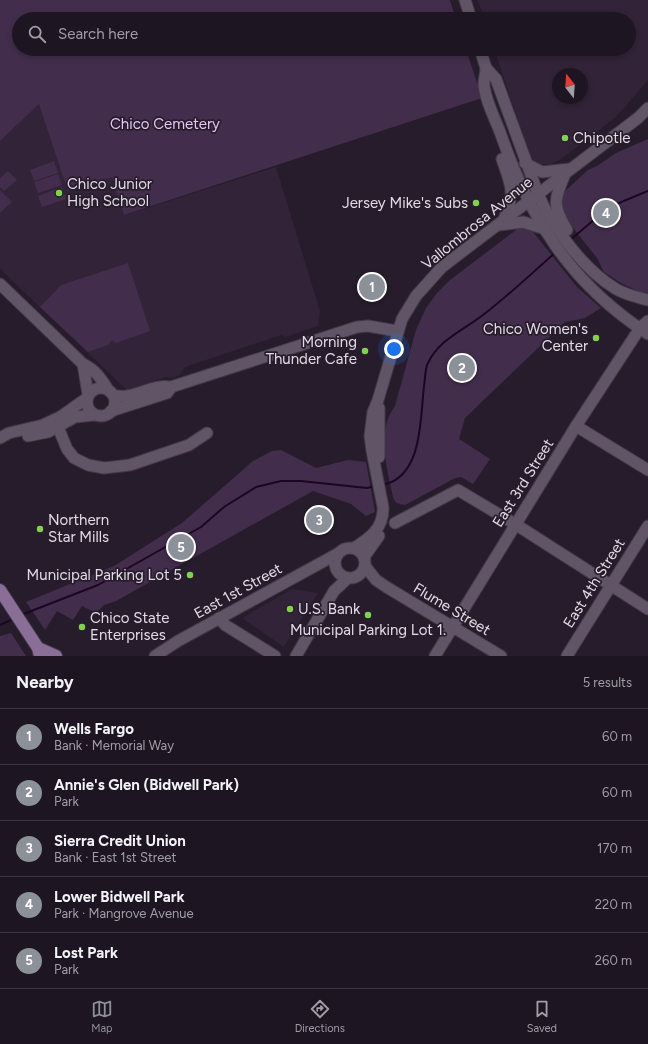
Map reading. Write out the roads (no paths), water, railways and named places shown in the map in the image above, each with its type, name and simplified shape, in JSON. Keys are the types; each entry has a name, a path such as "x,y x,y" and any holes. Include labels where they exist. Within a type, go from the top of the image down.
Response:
{"main road":[{"path":"0,590 39,652 56,656"}],"street":[{"path":"465,0 469,12"},
{"path":"482,56 486,68 496,79 525,163 543,205 564,232 579,245 583,260 603,280 623,292 648,300"},
{"path":"486,68 484,83 503,142 528,201 542,228 592,289 645,328"},
{"name":"Vallombrosa Avenue","path":"365,562 388,522 389,511 384,498 371,441 373,412 378,400 397,331 407,309 430,279 442,267 638,118 648,108"},
{"path":"499,223 510,204 512,194 502,159 503,142"},
{"path":"525,163 542,172 569,170 555,202 564,232"},
{"path":"499,223 532,223 542,228"},
{"path":"0,284 83,364 98,374 111,393 115,405 112,411"},
{"path":"3,437 9,433 43,425 54,420 99,388 111,393 128,397 164,386 171,387 345,330 362,326 397,331"},
{"name":"East 3rd Street","path":"434,656 576,426 645,328"},
{"path":"83,364 88,396 87,406 94,415"},
{"path":"3,437 10,440 48,432 75,417 94,415 102,416 112,411 167,393 171,387"},
{"path":"576,426 648,470"},
{"path":"58,427 67,449 74,458 88,465 104,468 130,465 189,445 207,432"},
{"path":"395,523 458,490 515,524 648,609"},
{"name":"Vallombrosa Avenue","path":"354,548 371,538 378,528 382,515 384,498"},
{"name":"East 4th Street","path":"567,656 648,526"},
{"path":"296,656 334,591 351,578 362,574 365,562 358,550 354,548 344,548 337,554 335,559 336,570 339,574 351,578"},
{"name":"East 1st Street","path":"155,656 163,649 337,554"},
{"name":"Flume Street","path":"365,562 373,577 388,588 500,656"},
{"name":"Flume Street","path":"351,578 388,588"},
{"path":"219,618 226,625 275,656"}],"waterway":[{"path":"570,240 601,214 619,203 648,191"},
{"path":"383,485 396,480 406,470 412,458 420,429 427,365 437,349 444,342 492,308 556,252"},
{"path":"21,615 98,585 201,527 224,507 256,487 281,481 301,481 367,488 375,486"},
{"path":"0,625 13,619"}],"place":[{"name":"Chipotle","path":"565,138"},
{"name":"Chico Junior High School","path":"59,193"},
{"name":"Jersey Mike's Subs","path":"476,203"},
{"name":"Lower Bidwell Park","path":"606,213"},
{"name":"Wells Fargo","path":"372,287"},
{"name":"Chico Women's Center","path":"596,338"},
{"name":"Morning Thunder Cafe","path":"365,351"},
{"name":"Annie's Glen (Bidwell Park)","path":"462,368"},
{"name":"Sierra Credit Union","path":"319,520"},
{"name":"Northern Star Mills","path":"40,529"},
{"name":"Lost Park","path":"181,547"},
{"name":"Municipal Parking Lot 5","path":"190,575"},
{"name":"U.S. Bank","path":"290,609"},
{"name":"Municipal Parking Lot 1.","path":"368,615"},
{"name":"Chico State Enterprises","path":"82,627"}],"park label":[{"name":"Chico Cemetery","path":"165,124"}]}
